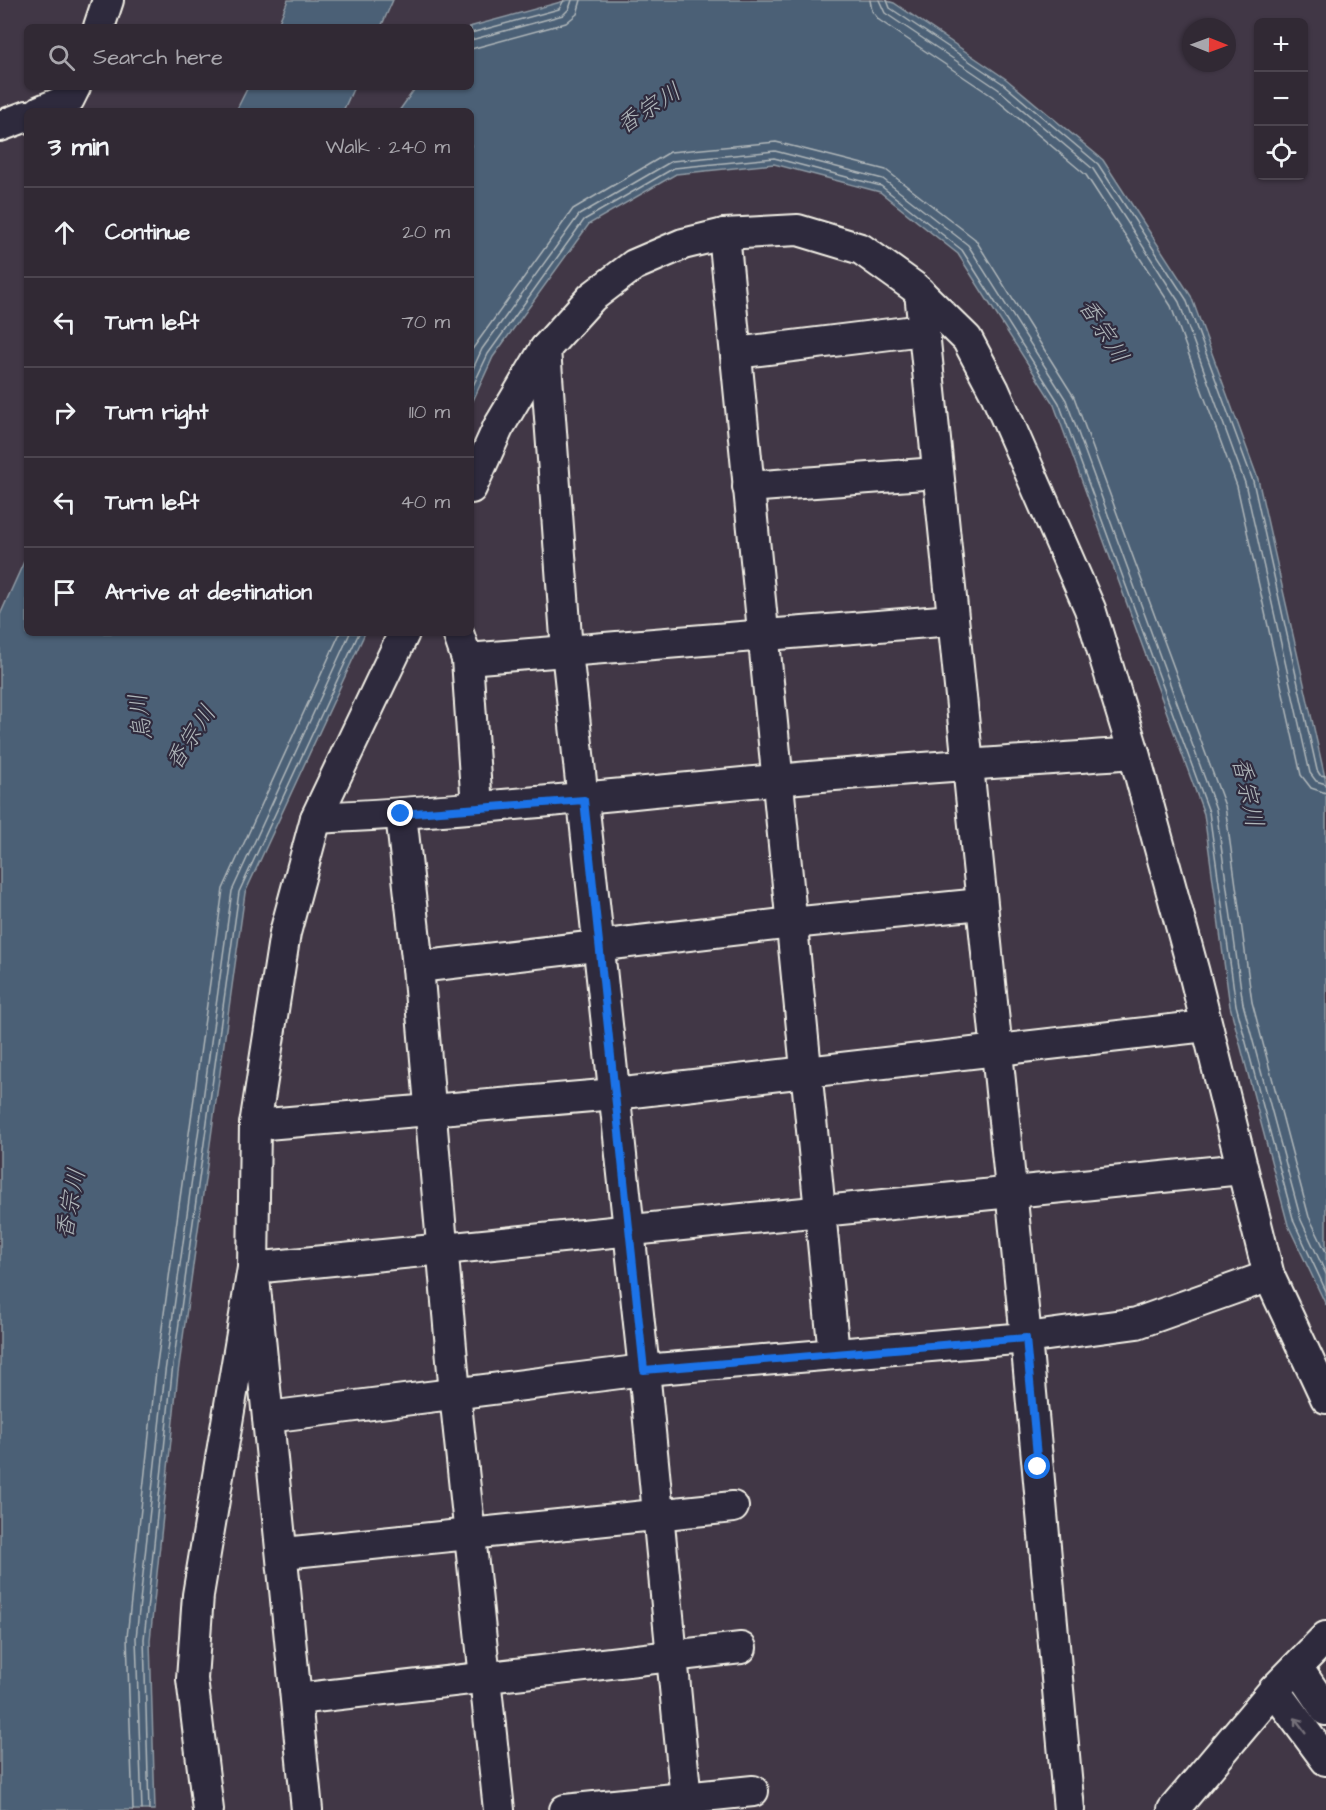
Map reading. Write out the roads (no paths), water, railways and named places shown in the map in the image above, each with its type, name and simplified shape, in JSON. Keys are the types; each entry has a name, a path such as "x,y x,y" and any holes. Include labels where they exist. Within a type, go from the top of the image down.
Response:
{"street":[{"path":"100,24 108,0"},
{"path":"47,108 69,99 74,90"},
{"path":"0,126 24,117"},
{"path":"474,481 498,428 545,349 592,297 634,265 683,244 724,234 798,230 851,245 861,249 920,292 967,339 994,390 1090,609 1134,753 1269,1276 1326,1398"},
{"path":"724,234 834,1354"},
{"path":"920,292 1026,1338 1069,1810"},
{"path":"736,353 923,330"},
{"path":"545,349 567,651 630,1229 686,1804"},
{"path":"748,487 937,473"},
{"path":"477,807 463,646 567,651 953,620"},
{"path":"307,1810 284,1553 267,1417 253,1269 255,1125 285,933 316,819 403,636"},
{"path":"316,819 584,800 777,780 1134,753"},
{"path":"401,814 418,967 455,1394 472,1533 499,1810"},
{"path":"418,967 792,923 981,904"},
{"path":"255,1125 615,1094 806,1070 1206,1026"},
{"path":"253,1269 442,1248 1242,1169"},
{"path":"208,1810 192,1679 198,1595 253,1269"},
{"path":"267,1417 644,1370 1026,1338 1137,1323 1269,1276"},
{"path":"284,1553 733,1507"},
{"path":"1179,1806 1274,1690 1326,1637"},
{"path":"297,1699 741,1648"},
{"path":"1297,1667 1326,1710"},
{"path":"1274,1690 1326,1760"},
{"path":"565,1810 686,1804 753,1791"}],"water":[{"path":"288,0 393,0 382,24 278,24"},
{"name":"香宗川","path":"568,0 884,0 894,3 1006,79 1103,160 1191,296 1258,479 1326,782 1326,1305 1288,1225 1230,1006 1204,814 1054,405 958,254 880,192 774,164 676,174 589,224 493,357 474,398 474,108 401,108 414,90 474,90 474,26"},
{"path":"246,90 353,90 344,108 238,108"},
{"path":"24,562 24,636 364,636 245,893 178,1373 150,1640 155,1810 0,1810 0,615"}],"water label":[{"name":"烏川","path":"141,717"}]}
